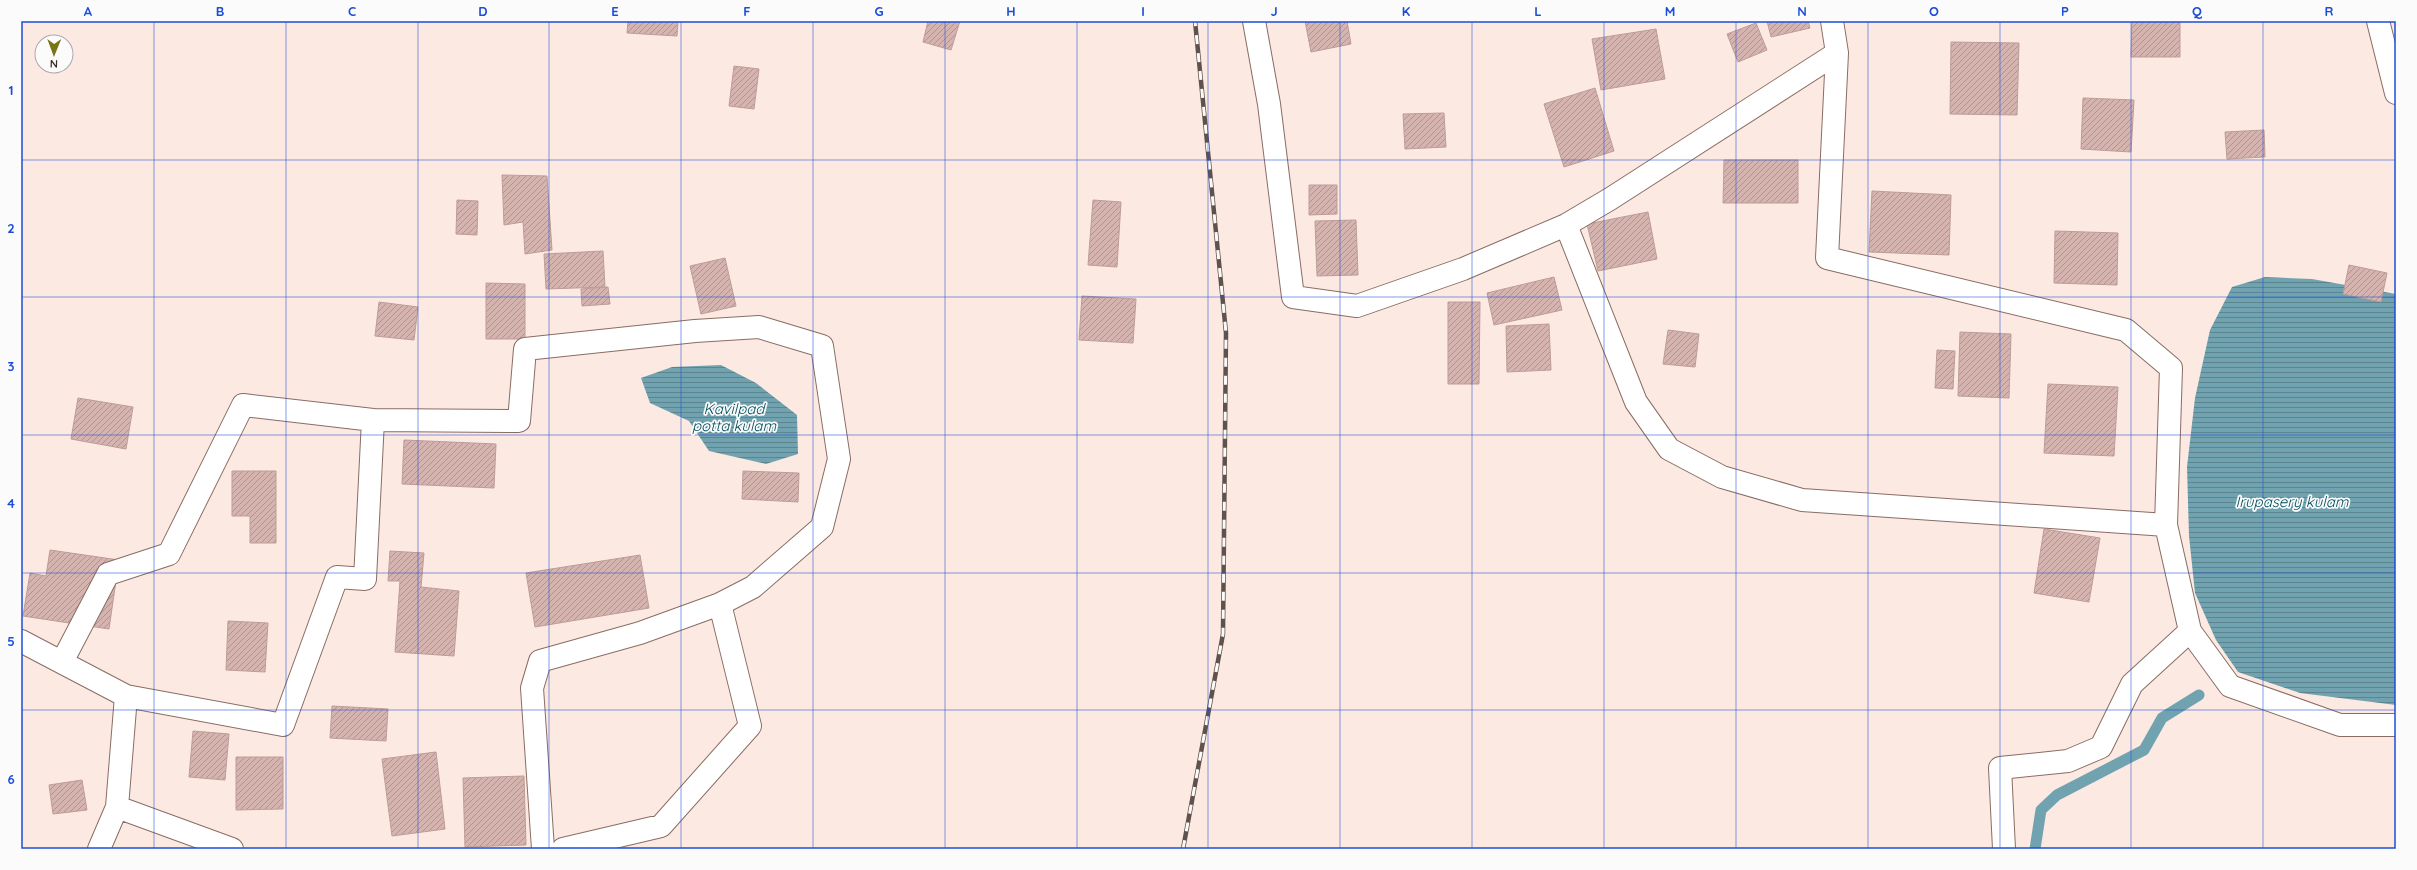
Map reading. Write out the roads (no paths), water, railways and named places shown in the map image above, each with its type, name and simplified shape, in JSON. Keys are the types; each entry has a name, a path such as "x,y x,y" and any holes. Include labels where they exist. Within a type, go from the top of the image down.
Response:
{"street":[{"path":"1254,21 1269,104 1293,297 1357,306 1463,270 1566,225 1610,199 1837,53"},
{"path":"1832,21 1837,53 1827,258 2126,330 2171,368 2166,525 2190,631 2230,686 2340,725 2396,725"},
{"path":"2378,21 2396,93"},
{"path":"1566,225 1636,402 1669,449 1722,477 1802,500 2166,525"},
{"path":"62,662 108,574 169,554 243,405 372,420 519,421 525,349 695,331 759,327 822,346 839,459 822,527 753,587 720,604 640,633 540,661 532,688 543,849"},
{"path":"21,641 126,696 283,725 337,577 365,579 372,420"},
{"path":"563,849 662,826 750,726 720,604"},
{"path":"2004,849 2000,768 2068,761 2101,747 2132,684 2190,631"},
{"path":"99,849 117,807 126,696"},
{"path":"117,807 232,849"}],"water":[{"name":"Irupasery kulam","path":"2265,277 2312,279 2396,294 2396,705 2300,693 2238,672 2216,640 2195,593 2189,536 2187,467 2195,398 2210,330 2232,287"},
{"name":"Kavilpad potta kulam","path":"721,365 756,383 797,415 798,454 766,464 709,451 689,421 650,403 641,378 672,367"}],"waterway":[{"path":"2035,849 2041,810 2057,795 2144,750 2162,718 2199,695"}],"railway":[{"path":"1183,849 1223,634 1226,333 1195,21"}]}
